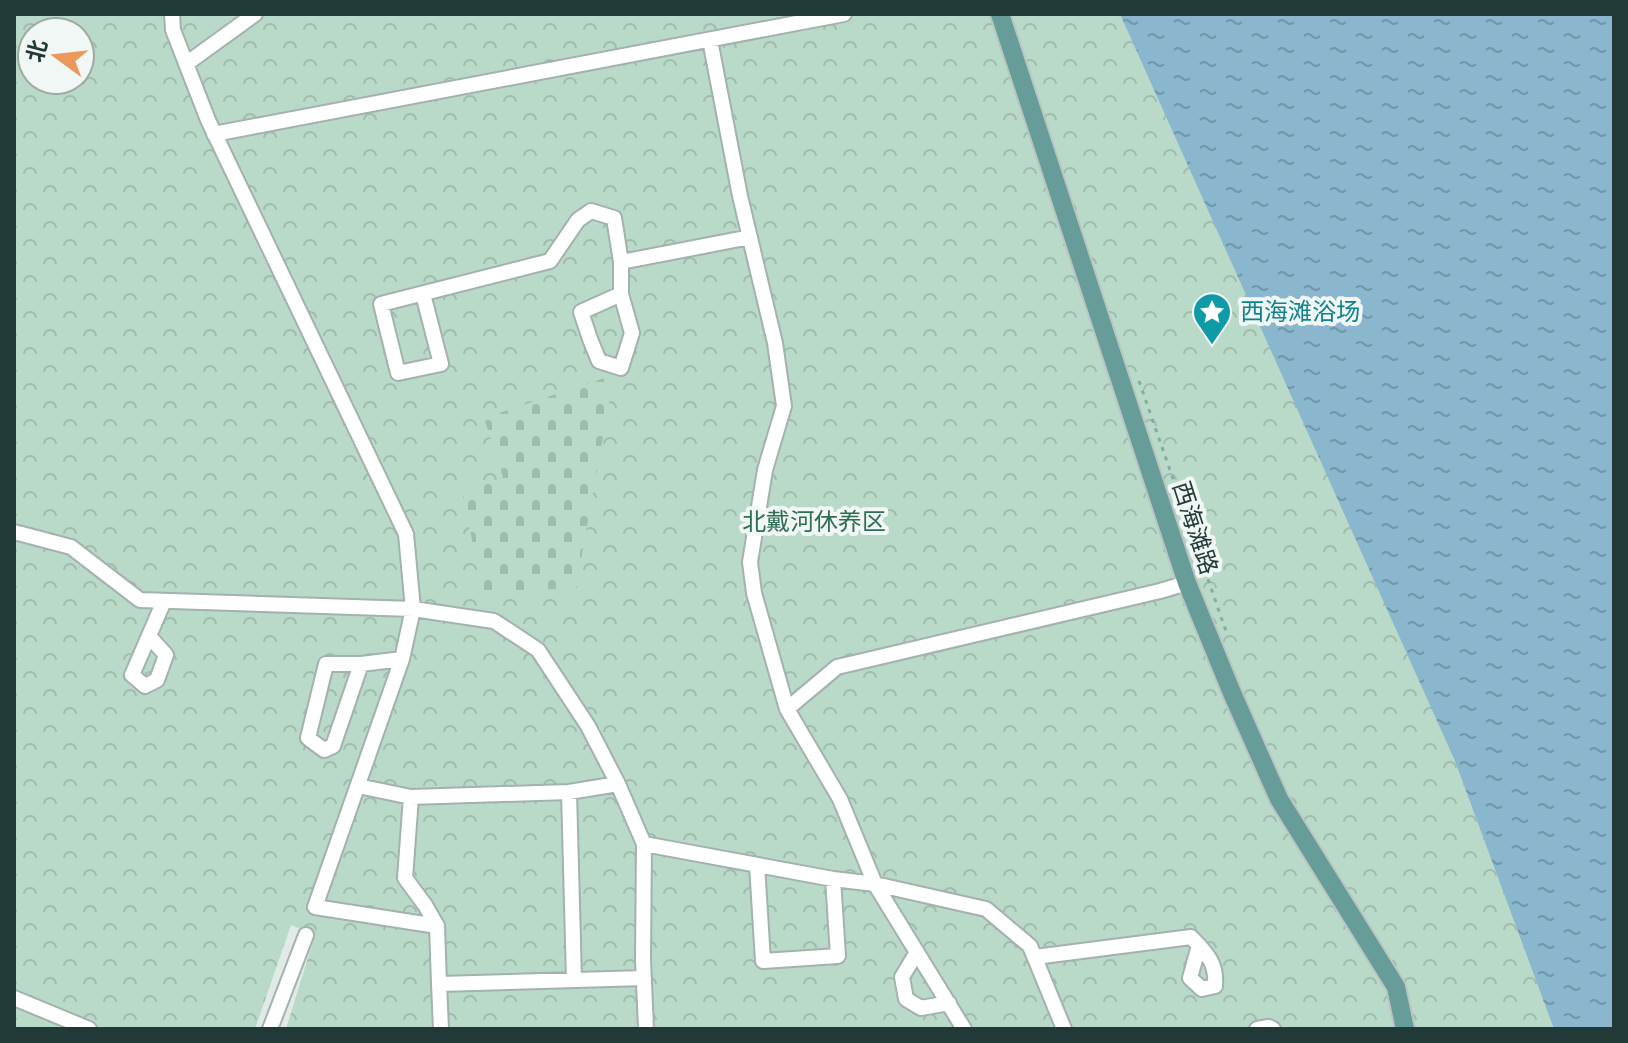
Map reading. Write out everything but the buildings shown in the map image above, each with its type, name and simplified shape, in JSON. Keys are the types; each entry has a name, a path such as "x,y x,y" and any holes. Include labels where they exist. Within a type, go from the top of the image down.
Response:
{"main road":[{"name":"西海滩路","path":"1000,14 1187,583 1279,799 1396,987 1405,1029"}],"street":[{"path":"172,14 173,30 214,134 406,534 413,609 402,659 315,907 437,926"},
{"path":"186,64 255,14"},
{"path":"214,134 844,14"},
{"path":"710,40 775,343 784,406 765,470 750,562 754,593 787,709 840,799 875,884 964,1029"},
{"path":"423,294 441,364 398,373 381,304 550,261 578,220 591,211 614,218 621,262 621,294 632,333 621,368 599,361 581,312 621,294"},
{"path":"621,262 750,237"},
{"path":"14,532 71,547 140,600 413,609 494,621 538,650 588,726 644,844 646,1029"},
{"path":"787,709 837,667 1187,583"},
{"path":"149,636 164,601"},
{"path":"361,664 333,746 324,750 308,738 326,664 402,659"},
{"path":"358,786 411,797 569,792 618,784"},
{"path":"569,792 574,980"},
{"path":"411,797 405,878 437,926 441,1029"},
{"path":"644,844 875,884 986,909 1030,946 1064,1029"},
{"path":"757,865 763,961 838,956 833,879"},
{"path":"270,1029 306,935"},
{"path":"1035,957 1191,937 1199,945"},
{"path":"917,952 902,977 906,999 921,1008 949,1003"},
{"path":"439,984 644,978"},
{"path":"14,998 89,1029"},
{"path":"1257,1029 1273,1029"}],"path":[{"path":"1140,382 1227,634"}],"green space":[{"name":"北戴河休养区","path":"14,14 1614,14 1614,1029 286,1029 315,935 291,925 255,1029 14,1029"},
{"path":"614,375 576,588 482,593 463,493 503,477 484,418"}],"water":[{"path":"1120,14 1614,14 1614,1029 1554,1029 1455,761"}],"place":[{"name":"西海滩浴场","path":"1212,346"}]}
